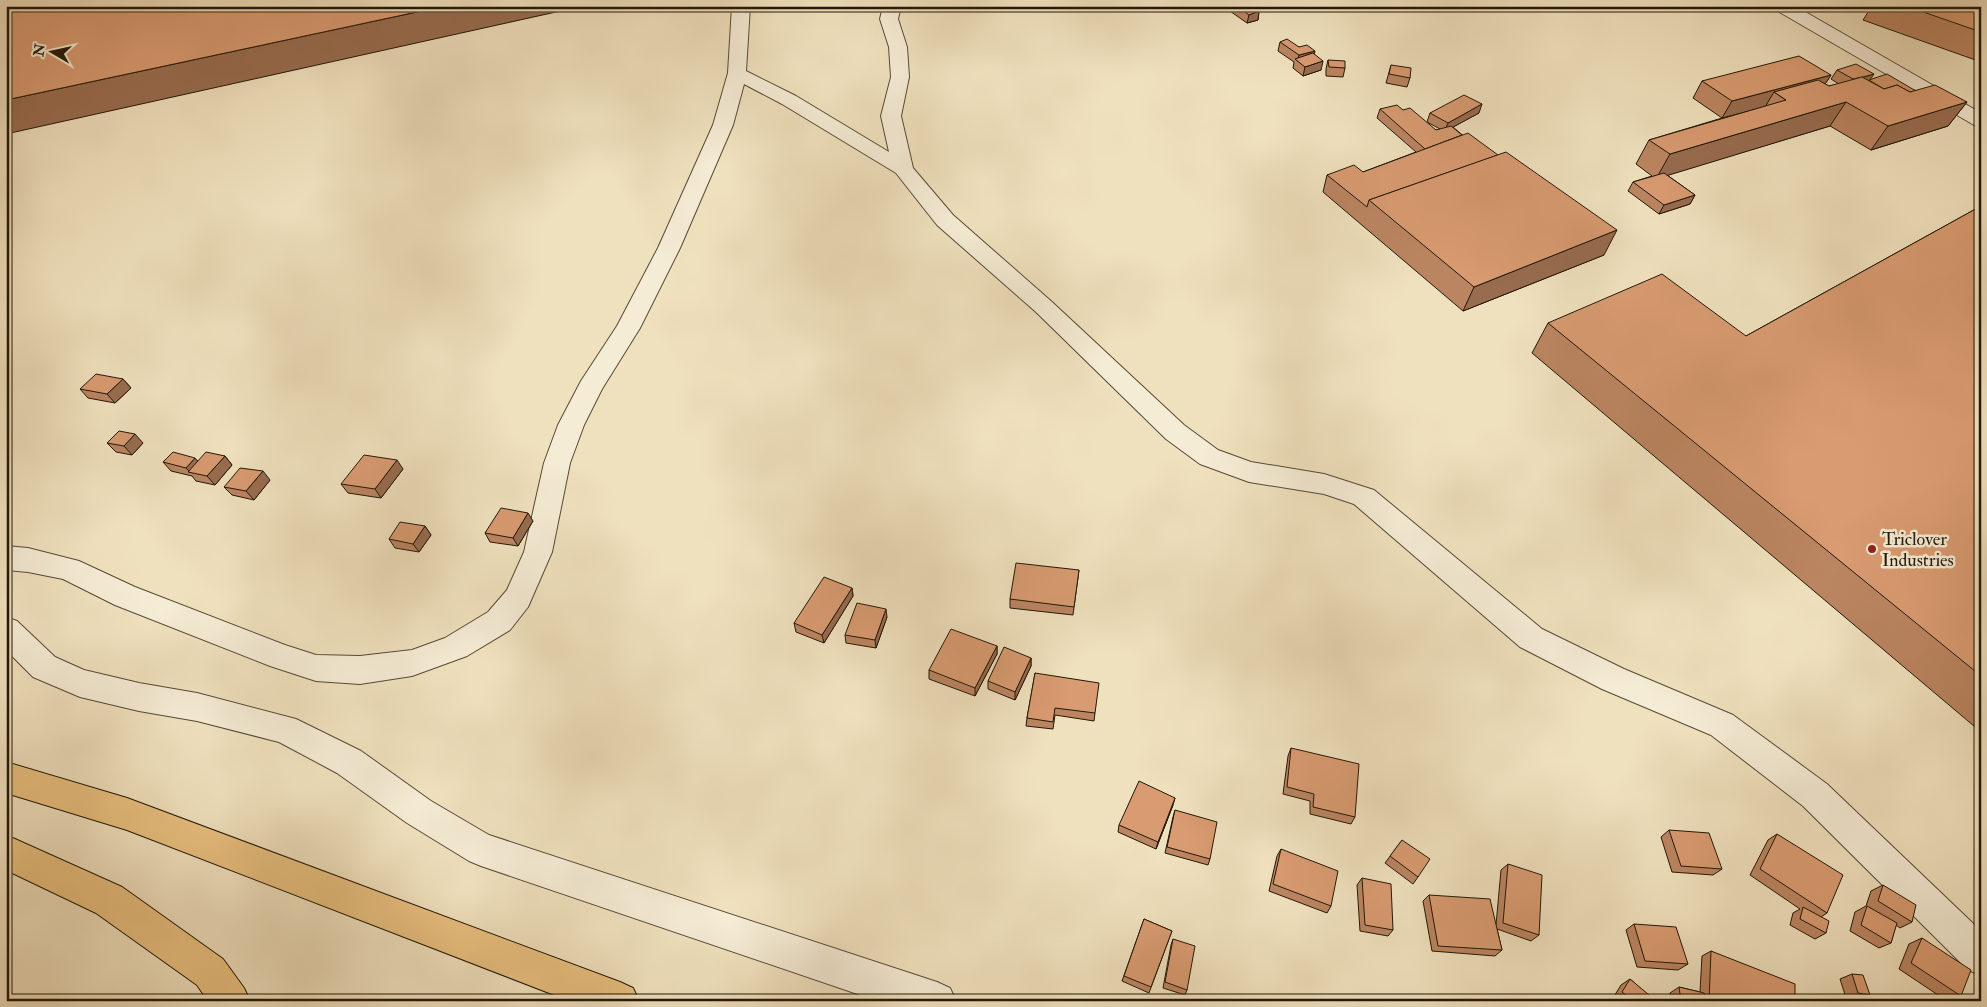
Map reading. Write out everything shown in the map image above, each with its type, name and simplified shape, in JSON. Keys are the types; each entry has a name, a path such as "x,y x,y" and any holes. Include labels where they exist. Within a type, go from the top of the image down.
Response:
{"highway":[{"path":"6,777 127,814 620,1001"},
{"path":"6,852 109,900 221,986"}],"lane":[{"path":"6,558 28,560 69,569 125,596 281,657 316,668 360,670 412,663 456,646 499,621 518,598 538,552 557,463 571,425 590,387 628,328 661,266 722,125 737,73 742,6"},
{"path":"892,6 888,19 898,47 900,77 891,116 903,169"},
{"path":"1782,6 1981,121"},
{"path":"737,73 789,100 903,169 946,220 1044,307 1175,432 1209,457 1249,472 1324,484 1364,497 1531,638 1612,679 1722,725 1815,795 1981,957"},
{"path":"6,630 44,667 80,683 139,697 197,707 285,729 349,762 418,812 480,849 605,889 936,1001"}],"building":[{"path":"445,6 6,100 6,7"},
{"path":"1237,6 1252,6 1259,11 1249,15"},
{"path":"1906,6 1981,6 1981,32"},
{"path":"1287,39 1299,47 1307,45 1315,51 1299,55 1280,42"},
{"path":"1313,53 1323,61 1305,67 1295,59"},
{"path":"1799,56 1831,75 1732,101 1702,81"},
{"path":"1328,60 1345,61 1345,68 1329,67"},
{"path":"1856,64 1874,74 1853,79 1837,70"},
{"path":"1391,65 1411,68 1410,78 1389,74"},
{"path":"1887,74 1916,91 1910,92 1897,85 1884,89 1869,80"},
{"path":"1862,77 1884,89 1897,85 1910,92 1935,85 1967,102 1888,126 1846,102 1670,154 1649,140 1786,100 1774,92 1818,80 1829,86"},
{"path":"1464,95 1482,104 1448,123 1430,113"},
{"path":"1397,105 1403,110 1410,108 1436,130 1451,126 1462,135 1425,149 1380,109"},
{"path":"1468,133 1498,155 1369,200 1367,207 1327,175 1354,165 1363,172"},
{"path":"1506,152 1617,230 1474,287 1369,200"},
{"path":"1664,173 1695,195 1664,205 1633,182"},
{"name":"Triclover Industries","path":"1981,206 1981,676 1548,323 1662,274 1746,336"},
{"path":"96,374 123,379 107,394 80,389"},
{"path":"119,431 135,434 124,446 107,443"},
{"path":"173,452 195,458 186,468 163,462"},
{"path":"206,452 225,456 207,476 188,472"},
{"path":"364,455 397,460 375,489 341,484"},
{"path":"240,468 263,471 246,491 224,487"},
{"path":"501,508 528,513 513,538 485,533"},
{"path":"400,522 425,526 413,544 389,539"},
{"path":"1016,563 1079,570 1074,607 1010,599"},
{"path":"824,577 852,588 822,635 794,623"},
{"path":"857,603 886,609 875,640 845,635"},
{"path":"951,629 997,646 975,688 929,670"},
{"path":"1004,647 1031,658 1015,692 988,681"},
{"path":"1035,673 1099,683 1095,713 1055,708 1053,722 1027,718"},
{"path":"1291,748 1359,764 1355,817 1313,807 1314,794 1287,787"},
{"path":"1139,781 1175,798 1158,842 1119,825"},
{"path":"1175,810 1217,822 1210,859 1167,847"},
{"path":"1669,830 1709,833 1722,869 1681,866"},
{"path":"1777,834 1843,875 1827,913 1760,869"},
{"path":"1402,840 1430,859 1418,877 1390,856"},
{"path":"1281,849 1338,871 1331,906 1273,884"},
{"path":"1508,864 1542,875 1539,935 1503,923"},
{"path":"1362,878 1391,884 1393,930 1365,925"},
{"path":"1883,885 1916,905 1912,922 1878,901"},
{"path":"1429,895 1490,899 1502,950 1438,946"},
{"path":"1867,906 1897,923 1891,943 1861,925"},
{"path":"1803,907 1829,921 1826,933 1800,919"},
{"path":"1144,919 1172,931 1151,987 1124,976"},
{"path":"1634,924 1676,927 1688,964 1645,961"},
{"path":"1922,938 1971,970 1961,996 1911,963"},
{"path":"1173,939 1195,946 1187,990 1165,982"},
{"path":"1711,951 1795,984 1795,1001 1709,1001"},
{"path":"1852,974 1863,975 1870,995 1858,993"},
{"path":"1630,979 1655,1001 1633,1001 1622,992"},
{"path":"1679,987 1704,993 1705,1001 1681,1001"}],"place":[{"name":"Triclover Industries","path":"1872,549"}]}
